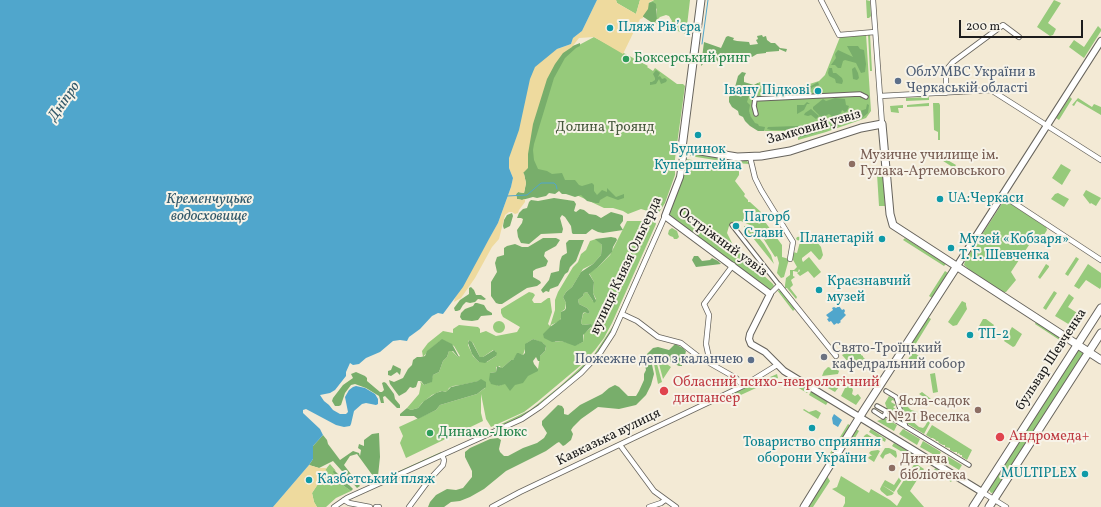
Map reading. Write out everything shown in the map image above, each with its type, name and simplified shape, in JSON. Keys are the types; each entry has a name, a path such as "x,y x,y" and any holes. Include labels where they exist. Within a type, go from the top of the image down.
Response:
{"main road":[{"name":"вулиця Князя Ольгерда","path":"682,148 701,0"},
{"name":"Замковий узвіз","path":"682,148 733,156 750,157 790,151 861,128 882,124"},
{"path":"882,124 892,223 1101,360"},
{"path":"804,507 956,266"},
{"name":"бульвар Шевченка","path":"973,507 1101,308"},
{"name":"бульвар Шевченка","path":"989,507 1101,333"}],"street":[{"path":"873,0 882,124"},
{"path":"823,1 839,35 875,32"},
{"path":"946,93 946,73 953,62 1003,25 1018,37"},
{"path":"956,266 1101,41"},
{"path":"880,96 992,90 1101,160"},
{"path":"756,114 755,99 860,94 868,97"},
{"name":"вулиця Князя Ольгерда","path":"334,507 344,500 518,421 540,407 581,373 595,359 610,338 622,314 665,216 680,177 683,157 682,148"},
{"path":"750,157 755,178 761,190 794,243 790,259"},
{"path":"1002,195 1101,260"},
{"name":"Остріжний узвіз","path":"665,216 733,265 770,294 750,334 749,339 751,344 765,352 777,365"},
{"path":"732,225 836,356"},
{"path":"709,362 706,344 709,315 704,304 733,265"},
{"path":"770,294 779,285"},
{"path":"622,314 637,321 658,337 678,342 740,381 743,386"},
{"path":"777,365 860,418 1006,507"},
{"name":"Кавказька вулиця","path":"492,507 520,492 743,386 777,365"},
{"path":"886,391 896,397 907,427"},
{"path":"877,406 886,411 885,414 969,465"},
{"path":"874,411 883,417 885,414"},
{"path":"620,445 651,487 665,500 676,507"},
{"path":"409,507 430,478 443,465 444,460 442,455"},
{"path":"344,500 370,507"},
{"path":"649,507 659,504 665,500"}],"green space":[{"path":"616,0 640,0 636,14 617,3"},
{"path":"654,0 690,0 686,34 653,22 668,24 669,27 672,21 669,16 666,15 660,17 656,21 657,9 649,3"},
{"path":"866,0 870,1 871,16 869,18 867,18"},
{"path":"1054,0 1061,3 1048,23 1056,29 1053,35 1050,36 1037,27"},
{"path":"653,2 656,4 657,20 655,22 651,22 642,16 648,3"},
{"path":"1098,26 1101,31 1084,58 1069,47 1074,40 1084,47"},
{"path":"866,34 871,111 866,118 798,140 798,131 765,131 754,126 745,102 752,86 760,82 764,90 797,88 819,81 825,75 840,37"},
{"path":"868,34 870,34 872,71 870,71"},
{"path":"762,35 763,37 766,36 767,40 771,43 775,43 780,48 787,49 786,52 779,49 779,51 757,54 752,57 749,55 727,61 708,62 701,66 704,42 721,48 726,37 728,36 734,38 733,40 749,42 750,45 758,44 756,40 758,39 757,36"},
{"name":"Долина Троянд","path":"594,37 648,66 647,67 653,71 655,68 677,84 683,84 685,86 675,159 675,175 665,203 658,214 641,209 628,214 613,208 604,208 566,190 519,159 544,78 566,52"},
{"path":"580,43 580,46 565,58 554,78 534,144 534,160 538,169 552,174 562,173 565,180 575,180 582,186 592,183 594,185 594,191 597,195 602,190 607,192 607,188 616,197 624,194 624,198 618,200 607,196 600,200 599,203 596,203 587,201 581,195 575,197 562,194 559,191 555,194 549,193 546,196 537,198 533,197 522,200 517,199 516,194 518,192 524,193 526,183 523,173 537,72 570,47"},
{"path":"847,46 858,46 860,49 864,50 866,64 865,72 861,73 856,63 845,60 843,61 841,68 831,65 836,58 835,54 838,50 853,57"},
{"path":"855,67 859,78 857,80 853,79 852,69"},
{"path":"829,68 832,68 833,73 836,73 842,78 842,84 836,83 835,79 829,76"},
{"path":"656,70 660,73 658,77 660,76 662,79 665,78 667,80 661,84 659,79 656,84 650,85 650,82 655,80 653,74"},
{"path":"742,72 746,73 744,82 754,85 758,83 759,85 750,93 747,102 750,105 749,111 751,117 759,126 765,127 764,131 758,131 750,126 729,102 729,97 734,91 738,76"},
{"path":"818,82 819,85 813,87 809,91 802,92 804,87 808,85 811,86"},
{"path":"929,97 929,100 906,101 906,98"},
{"path":"1070,97 1072,99 1059,120 1056,118"},
{"path":"835,98 845,99 846,105 849,106 847,111 845,112 842,110 841,113 833,117 829,114 821,119 813,107 823,99 826,101"},
{"path":"1078,98 1092,107 1094,104 1101,107 1101,115 1077,101 1074,106 1072,105"},
{"path":"807,102 810,104 807,104 804,110 797,114 797,105 804,105"},
{"path":"929,103 929,106 907,107 907,105"},
{"path":"933,103 939,103 940,105 940,140 938,140 938,132 934,130"},
{"path":"867,104 869,105 868,113 862,118 802,137 800,137 799,130 767,129 768,127 815,124 815,128 818,129 823,125 827,126 845,121 857,112 866,109"},
{"path":"903,105 903,108 898,108 899,113 891,112 890,106"},
{"path":"811,109 819,116 816,119 811,115 804,115"},
{"path":"691,153 747,161 750,164 690,156"},
{"path":"939,155 956,165 954,168 937,157"},
{"path":"685,159 743,167 739,169 739,175 735,181 745,194 744,196 748,202 750,202 762,213 760,215 782,245 782,257 789,259 784,277 781,278 777,273 779,263 777,256 775,257 763,238 750,225 741,221 734,222 729,226 727,233 735,249 773,284 774,286 770,290 668,215 679,187"},
{"path":"1061,164 1071,170 1062,185 1052,178"},
{"path":"877,174 883,174 885,206 879,206"},
{"path":"1086,190 1101,198 1096,206 1091,203 1090,204 1083,195"},
{"path":"1058,193 1069,199 1064,207 1051,199"},
{"path":"554,198 574,201 576,204 574,211 576,212 580,209 601,218 611,212 622,215 623,221 620,225 623,230 603,233 592,229 586,234 573,234 571,226 562,215 560,218 563,229 562,233 541,234 529,244 521,243 517,230 523,219 517,218 519,213 523,209 527,208 531,200 538,201"},
{"path":"1003,202 1008,202 1046,227 1047,230 1039,243 1031,242 1011,272 1016,280 1006,292 1003,292 964,265 965,261"},
{"path":"512,213 513,216 510,226 504,229 504,220 507,215"},
{"path":"627,221 655,221 656,224 612,323 604,338 580,366 524,412 491,427 486,419 481,394 481,413 483,421 406,458 400,443 403,436 399,427 436,410 440,405 477,394 485,388 479,381 453,386 449,388 447,392 441,391 432,395 418,408 411,410 407,408 419,394 421,384 420,381 424,385 431,382 433,375 439,372 449,351 452,351 458,357 460,356 454,346 445,341 440,341 423,357 422,351 428,343 443,331 453,333 453,329 459,325 478,327 480,329 480,333 486,331 496,336 517,332 520,327 503,317 501,309 529,292 535,295 532,300 534,303 541,303 550,298 552,312 548,324 550,326 555,310 555,300 558,292 573,267 578,262 581,254 586,250 590,241 596,239 602,245 601,255 593,264 583,269 572,287 566,292 563,297 566,303 565,309 561,312 560,321 551,325 555,342 561,341 576,345 583,342 584,333 591,328 591,324 583,325 581,323 583,314 585,312 588,314 590,312 587,308 579,304 578,300 584,293 587,292 593,301 596,299 593,293 594,282 589,273 598,267 610,255","holes":["533,339 543,343 546,347 545,351 540,356 538,369 511,384 503,384 499,386 490,382 490,373 496,372 496,367 500,366 501,369 513,360 518,353 523,355 527,343","469,340 473,343 480,357 483,357 493,350 496,352 496,356 487,362 479,362 473,356 468,345"]},
{"path":"658,225 615,326 593,359 581,371 536,407 520,418 496,429 493,428 530,410 559,387 593,356 613,326"},
{"path":"745,226 755,233 764,244 771,255 774,264 744,228"},
{"path":"672,228 677,231 679,237 677,239 674,239 668,234 669,230"},
{"path":"806,236 813,238 817,242 821,247 823,255 819,260 811,251 802,258 802,260 803,262 809,257 821,272 814,278 808,271 800,276 797,273 800,271 799,269 798,272 793,271 793,276 795,277 791,280 793,285 790,288 797,297 796,299 787,288 785,288 786,278 790,275 790,270 794,270 797,267 792,258 793,252 797,253 800,242 796,239 797,237"},
{"path":"611,237 616,238 617,240 612,252 589,274 594,282 593,293 596,301 594,303 587,292 584,293 578,300 579,304 587,308 590,312 588,314 585,312 583,313 581,323 583,325 591,324 592,326 583,335 583,342 575,346 561,341 552,342 544,338 543,334 561,319 561,312 566,308 566,303 563,297 566,292 572,287 581,272 593,264 601,255 602,245 595,239"},
{"path":"543,238 556,238 560,240 556,246 545,252 544,256 548,261 546,266 533,271 533,277 541,283 537,286 527,288 502,304 496,303 491,296 491,282 497,272 495,263 497,257 504,255 504,248 507,246 515,244 522,247 528,247"},
{"path":"905,238 946,264 944,266 903,240"},
{"path":"569,240 584,240 576,261 570,267 558,286 550,289 549,292 546,291 543,293 541,290 549,280 551,273 559,271 560,261 562,256 567,253 566,243"},
{"path":"694,256 698,256 702,261 710,260 712,258 721,264 696,267 692,260"},
{"path":"1076,257 1079,259 1068,276 1065,274"},
{"path":"1046,264 1049,267 1040,279 1038,277"},
{"path":"1088,264 1101,273 1100,289 1086,280 1079,289 1074,286"},
{"path":"945,271 948,273 932,298 929,296"},
{"path":"471,287 476,295 481,295 486,299 478,299 475,302 470,303 466,302 460,310 455,311 454,308 460,300 469,294 469,288"},
{"path":"777,290 781,291 795,309 793,311"},
{"path":"1054,291 1057,293 1046,310 1043,308"},
{"path":"1069,294 1074,298 1068,307 1082,316 1075,328 1055,316"},
{"path":"962,301 966,303 967,309 957,325 953,326 948,322"},
{"path":"475,303 484,305 487,310 492,313 492,315 481,316 478,320 472,321 462,320 460,317 461,313 465,309 473,306"},
{"path":"928,317 931,319 915,345 911,343"},
{"path":"983,319 986,319 994,325 988,334 978,328"},
{"path":"497,321 501,321 505,327 501,333 497,333 493,329 493,325"},
{"path":"1036,322 1066,341 1064,343 1035,324"},
{"path":"1012,327 1022,334 1013,347 1004,341"},
{"path":"442,339 452,344 459,357 453,351 449,351 439,372 433,375 432,382 424,385 421,381 418,381 416,387 410,387 406,392 399,396 390,384 389,380 394,382 403,378 412,365 413,360 417,357 425,356 427,351"},
{"path":"533,339 542,342 546,346 545,351 540,356 540,361 538,361 536,357 533,361 538,371 528,376 523,383 515,385 510,391 505,384 499,386 491,384 489,380 490,373 496,372 497,366 502,368 513,360 517,353 523,355 525,353 525,344"},
{"path":"469,340 472,342 480,357 483,357 494,350 497,353 496,356 485,363 479,362 472,354 468,343"},
{"path":"675,344 686,351 682,366 658,356 651,357 654,374 651,385 646,395 636,405 619,409 598,407 581,419 573,427 571,430 573,434 571,440 565,445 563,446 559,442 557,443 546,451 506,471 484,489 470,497 460,501 451,502 444,507 428,507 436,495 447,489 456,490 463,488 472,477 472,471 465,457 465,452 470,448 490,439 498,438 501,440 499,449 500,452 504,456 508,456 537,443 544,438 547,433 542,425 542,421 558,405 562,406 564,409 564,414 568,415 580,405 602,394 615,385 628,396 636,396 644,380 646,370 644,360 645,356 653,348 658,347 669,350"},
{"path":"855,346 859,353 869,363 860,368 857,363 851,361 851,363 849,363 842,355 849,351 849,349"},
{"path":"1078,350 1084,354 996,492 991,493 988,488"},
{"path":"913,352 919,356 916,361 912,359 909,361 906,368 904,367 905,364"},
{"path":"661,360 671,367 663,379 659,364"},
{"path":"654,364 657,364 662,382 658,384"},
{"path":"393,365 401,369 400,375 397,372 391,376 388,375 388,371 391,370"},
{"path":"833,366 839,371 838,374 822,376 828,367 831,368"},
{"path":"356,372 365,376 367,381 380,392 384,390 382,383 386,383 394,394 400,408 397,408 385,396 383,397 384,403 381,403 379,396 366,388 355,384 351,385 345,393 341,405 335,406 332,401 333,398 343,385 353,378 351,374"},
{"path":"935,373 938,392 933,393 930,374"},
{"path":"777,374 778,378 732,399 733,393"},
{"path":"839,378 842,383 835,392 819,383"},
{"path":"481,379 486,382 486,387 477,394 440,405 436,410 418,419 414,416 400,416 400,414 407,408 411,410 418,408 424,401 436,393 442,391 446,392 451,387"},
{"path":"794,381 809,390 807,393 792,384"},
{"path":"846,386 851,386 853,390 852,394 855,396 858,394 861,398 856,405 841,396"},
{"path":"811,391 828,402 826,405 809,395"},
{"path":"922,392 931,399 932,403 924,404 927,399 919,394"},
{"path":"889,396 895,401 892,400 891,402 896,405 893,407 898,411 895,413 901,417 900,419 888,412 885,403"},
{"path":"905,404 911,410 918,412 915,414 912,421 919,427 923,428 925,426 929,419 925,417 931,412 932,419 924,434 908,424 902,408"},
{"path":"804,409 809,412 816,410 821,413 818,419 803,410"},
{"path":"885,418 897,425 894,431 877,421"},
{"path":"848,424 851,426 832,456 829,455"},
{"path":"932,425 972,450 967,460 959,453 957,454 957,452 950,450 950,448 945,447 945,445 926,435"},
{"path":"856,429 859,431 849,448 846,447"},
{"path":"871,429 886,439 885,442 869,432"},
{"path":"903,429 920,439 917,445 899,434"},
{"path":"379,433 380,457 378,476 373,476 357,454 350,456 344,465 360,486 357,488 333,461 319,468 309,465 313,459 313,446 323,435 340,460 353,451 359,453 360,456 361,450 358,448 359,444 364,446 364,440 372,434"},
{"path":"867,434 878,441 877,443 874,443 875,441 873,440 870,444 868,441 865,445 863,442 859,447 857,446 865,435"},
{"path":"923,441 941,452 938,457 920,447"},
{"path":"894,443 916,456 914,459 892,446"},
{"path":"885,448 896,451 896,458 890,453 885,455 883,459 880,456"},
{"path":"871,451 880,451 874,462 868,458 872,456 869,453"},
{"path":"441,452 442,454 382,480 386,477"},
{"path":"944,454 962,465 959,470 941,459"},
{"path":"915,463 924,469 910,491 924,507 843,507 845,497 832,489 837,487 841,476 869,493 871,489 897,506 902,497 897,491"},
{"path":"330,464 336,471 334,470 344,486 351,491 336,498 326,507 317,507 312,493"},
{"path":"935,468 953,479 951,482 934,471"},
{"path":"334,470 353,489 351,491 344,486 333,472"},
{"path":"902,473 905,475 894,492 882,485 885,480 894,485"},
{"path":"827,476 830,481 813,507 808,507"},
{"path":"882,485 894,493 887,496 880,489"}],"sand":[{"path":"597,0 616,0 617,3 636,14 640,0 654,0 649,2 648,9 643,18 640,19 623,54 594,37 579,38 572,47 563,53 555,64 547,79 533,124 528,154 528,168 523,173 526,183 524,193 518,192 516,194 517,199 525,199 525,202 518,213 515,214 509,212 505,215 499,239 492,247 475,278 461,298 454,302 498,223 511,187 513,178 509,168 504,164 531,64 557,49 571,44 573,38 582,31"},
{"name":"Казбетський пляж","path":"309,465 319,468 327,468 325,470 327,471 312,493 317,507 273,507"}],"water":[{"name":"Кременчуцьке водосховище","path":"0,0 597,0 582,31 573,38 571,44 557,49 535,67 530,79 519,130 509,158 509,168 513,178 511,187 498,223 463,287 443,314 438,313 432,316 420,329 409,337 407,341 393,341 380,352 366,358 359,364 353,365 350,363 346,376 335,390 330,393 320,395 333,410 340,414 346,414 348,412 345,397 349,390 353,387 356,386 365,388 375,394 378,399 378,404 362,404 354,411 350,426 344,427 336,425 306,409 303,410 303,413 320,429 323,435 313,446 313,459 309,465 273,507 0,507"},
{"path":"839,306 842,310 844,309 844,313 846,315 840,321 841,322 834,325 831,321 829,322 827,319 829,318 826,315 833,310 832,308"},
{"path":"834,414 842,420 838,427 833,424 832,418"}],"waterway":[{"path":"702,44 708,0"},
{"path":"507,196 527,195 541,183 554,183 557,189"}],"place":[{"name":"Пляж Рівʼєра","path":"610,28"},
{"name":"Боксерський ринг","path":"626,59"},
{"name":"ОблУМВС України в Черкаській області","path":"898,81"},
{"name":"Івану Підкові","path":"818,91"},
{"name":"Будинок Куперштейна","path":"698,135"},
{"name":"Музичне училище ім. Гулака-Артемовського","path":"852,164"},
{"name":"UA:Черкаси","path":"940,199"},
{"name":"Пагорб Слави","path":"736,226"},
{"name":"Планетарій","path":"882,239"},
{"name":"Музей «Кобзаря» Т. Г. Шевченка","path":"951,248"},
{"name":"Краєзнавчий музей","path":"819,290"},
{"name":"ТП-2","path":"970,335"},
{"name":"Свято-Троїцький кафедральний собор","path":"824,357"},
{"name":"Пожежне депо з каланчею","path":"751,360"},
{"name":"Обласний психо-неврологічний диспансер","path":"664,391"},
{"name":"Ясла-садок №21 Веселка","path":"978,410"},
{"name":"Товариство сприяння оборони України","path":"812,428"},
{"name":"Динамо-Люкс","path":"430,433"},
{"name":"Андромеда+","path":"1000,437"},
{"name":"Дитяча бібліотека","path":"892,468"},
{"name":"MULTIPLEX","path":"1085,474"},
{"name":"Казбетський пляж","path":"309,480"}],"water label":[{"name":"Дніпро","path":"65,102"}]}
